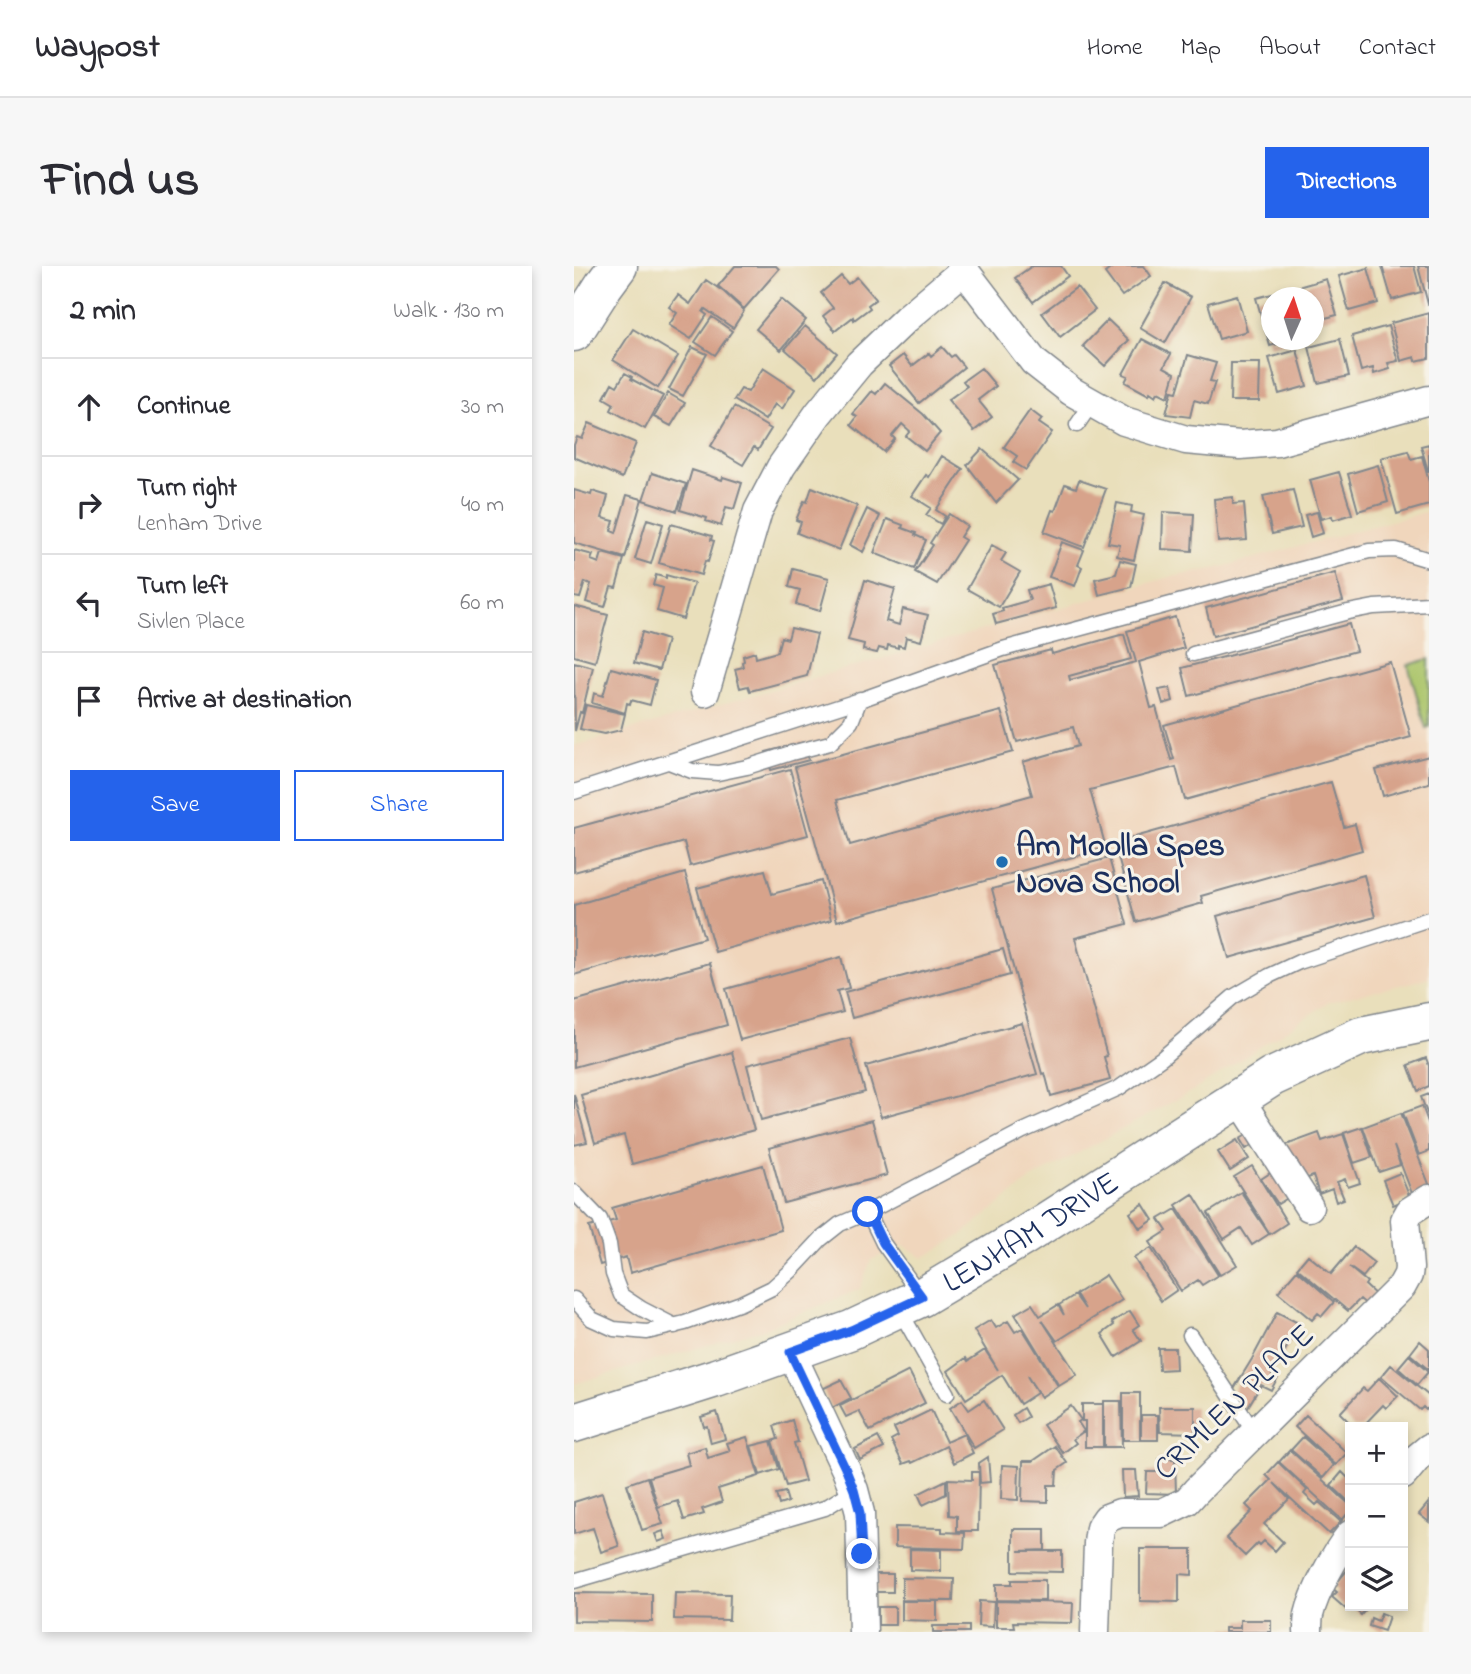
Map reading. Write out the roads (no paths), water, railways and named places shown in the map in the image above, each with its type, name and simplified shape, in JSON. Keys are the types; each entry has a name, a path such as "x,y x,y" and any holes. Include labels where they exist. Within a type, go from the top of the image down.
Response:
{"street":[{"path":"578,316 618,266"},
{"path":"705,692 758,511 781,467 818,414 859,364 963,268 1034,362 1071,391 1084,414 1124,421 1186,440 1240,445 1277,443 1429,400"},
{"name":"LENHAM DRIVE","path":"574,1423 790,1352 851,1330 910,1303 1021,1238 1272,1077 1361,1036 1429,1022"},
{"path":"1239,1098 1309,1207"},
{"name":"CRIMLEN PLACE","path":"1095,1632 1098,1543 1100,1528 1107,1518 1120,1513 1162,1513 1187,1501 1402,1286 1409,1268 1405,1220 1410,1211 1429,1199"},
{"path":"790,1352 846,1470 860,1513 863,1632"},
{"path":"1408,1469 1429,1448"},
{"path":"1308,1632 1309,1614 1325,1576 1345,1541"}],"lane":[{"path":"574,792 860,699 1003,649 1369,551 1396,550 1429,560"},
{"path":"1193,654 1348,612 1374,607 1429,604"},
{"path":"668,762 692,771 718,774 830,743 851,722 860,699"},
{"path":"574,1299 592,1319 614,1329 647,1332 741,1303 772,1288 840,1224 868,1212 1023,1130 1119,1088 1162,1058 1233,997 1269,976 1298,962 1429,919"},
{"path":"574,1192 600,1219 610,1244 613,1274 621,1295 675,1325"},
{"path":"868,1212 910,1303 947,1394"},
{"path":"1190,1335 1254,1432"},
{"path":"574,1581 825,1508 854,1490"}],"place":[{"name":"Am Moolla Spes Nova School","path":"1002,862"}]}
